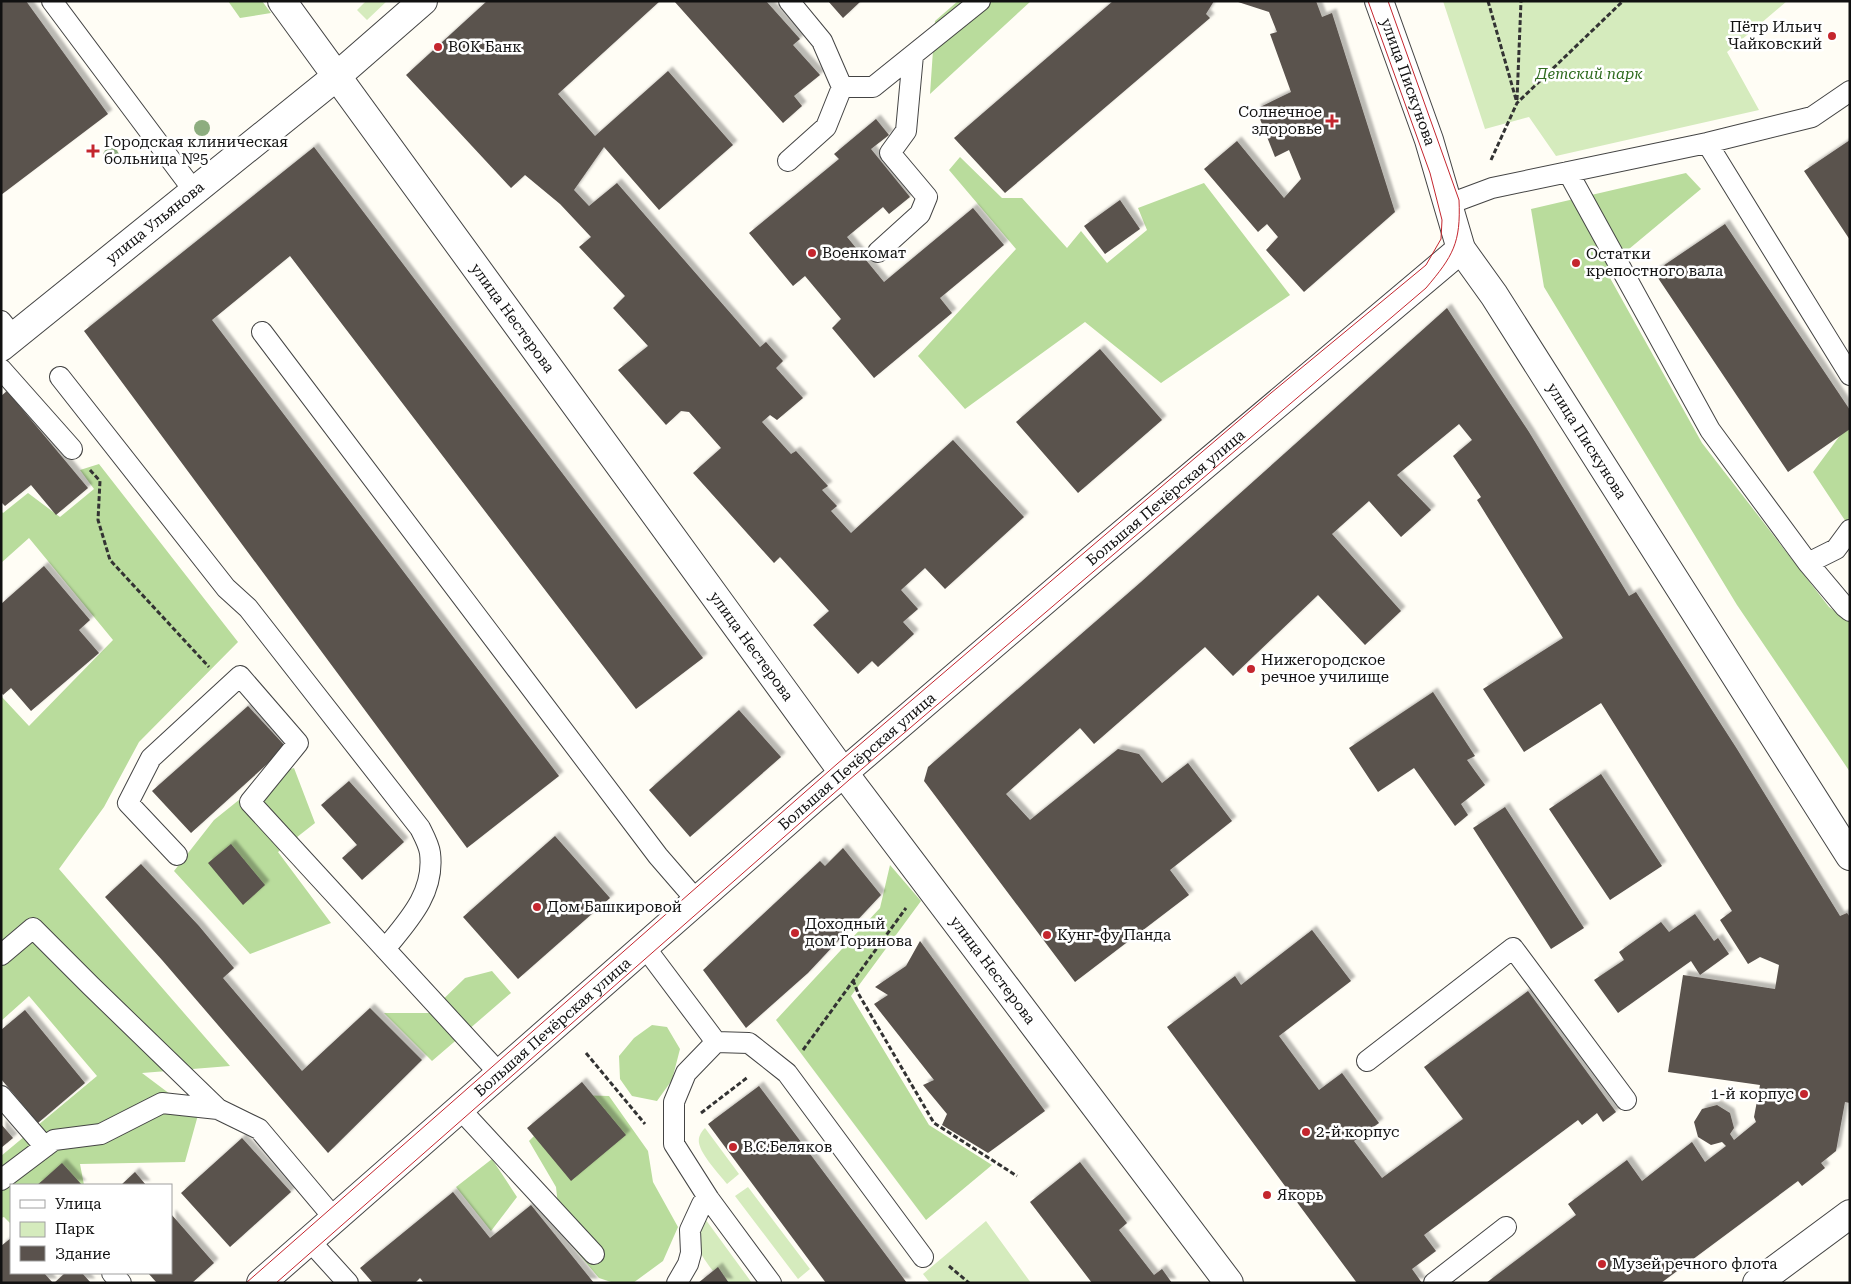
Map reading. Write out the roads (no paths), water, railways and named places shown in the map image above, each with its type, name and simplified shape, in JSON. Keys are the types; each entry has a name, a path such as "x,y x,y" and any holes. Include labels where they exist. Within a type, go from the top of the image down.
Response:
{"street":[{"name":"улица Нестерова","path":"282,1 844,773 1229,1283"},
{"name":"улица Ульянова","path":"5,335 194,191 337,76 423,1"},
{"name":"улица Пискунова","path":"1379,1 1430,140 1461,249 1494,295 1850,856"},
{"name":"Большая Печёрская улица","path":"261,1283 844,773 1085,566 1461,249"},
{"path":"1757,1283 1850,1214"}],"lane":[{"path":"52,1 194,191"},
{"path":"788,1 822,40 842,87 826,126 788,161"},
{"path":"842,87 873,87 980,1"},
{"path":"878,252 920,214 926,197 890,153 906,131 913,55"},
{"path":"1449,204 1492,188 1707,143 1812,117 1850,91"},
{"path":"1707,143 1850,375"},
{"path":"1568,172 1710,430 1808,563 1850,611"},
{"path":"262,332 658,856 696,901"},
{"path":"1,369 72,449"},
{"path":"60,378 226,588 248,608 420,828 430,852 431,876 415,912 384,949"},
{"path":"1808,563 1836,550 1850,530"},
{"path":"177,855 128,803 151,758 240,676 298,743 250,802 499,1073"},
{"path":"1,955 33,928 90,986 218,1109 258,1129 334,1218"},
{"path":"644,946 716,1042"},
{"path":"1367,1061 1513,948 1626,1100"},
{"path":"771,1283 709,1199 674,1144 674,1102 686,1073 716,1042 749,1043 787,1073 923,1257"},
{"path":"1,1096 45,1147"},
{"path":"1,1180 54,1140 102,1134 162,1103 218,1109"},
{"path":"459,1108 594,1254"},
{"path":"676,1283 688,1264 691,1253 690,1230 702,1204 709,1199"},
{"path":"1434,1283 1506,1227"},
{"path":"309,1240 348,1283"}],"tram line":[{"path":"246,1283 837,764 1271,393 1426,265 1441,239 1442,220 1430,173 1368,1"},
{"path":"276,1283 849,780 1426,288 1443,267 1457,238 1459,200 1388,1"}],"place":[{"name":"Пётр Ильич Чайковский","path":"1832,36"},
{"name":"ВОК Банк","path":"438,47"},
{"name":"Солнечное здоровье","path":"1332,121"},
{"name":"Городская клиническая больница №5","path":"93,151"},
{"name":"Военкомат","path":"812,253"},
{"name":"Остатки крепостного вала","path":"1576,263"},
{"name":"Нижегородское речное училище","path":"1251,669"},
{"name":"Дом Башкировой","path":"537,907"},
{"name":"Доходный дом Горинова","path":"795,933"},
{"name":"Кунг-фу Панда","path":"1047,935"},
{"name":"1-й корпус","path":"1804,1094"},
{"name":"2-й корпус","path":"1306,1132"},
{"name":"В.С.Беляков","path":"733,1147"},
{"name":"Якорь","path":"1267,1195"},
{"name":"Музей речного флота","path":"1602,1264"}],"park label":[{"name":"Детский парк","path":"1589,74"}]}
